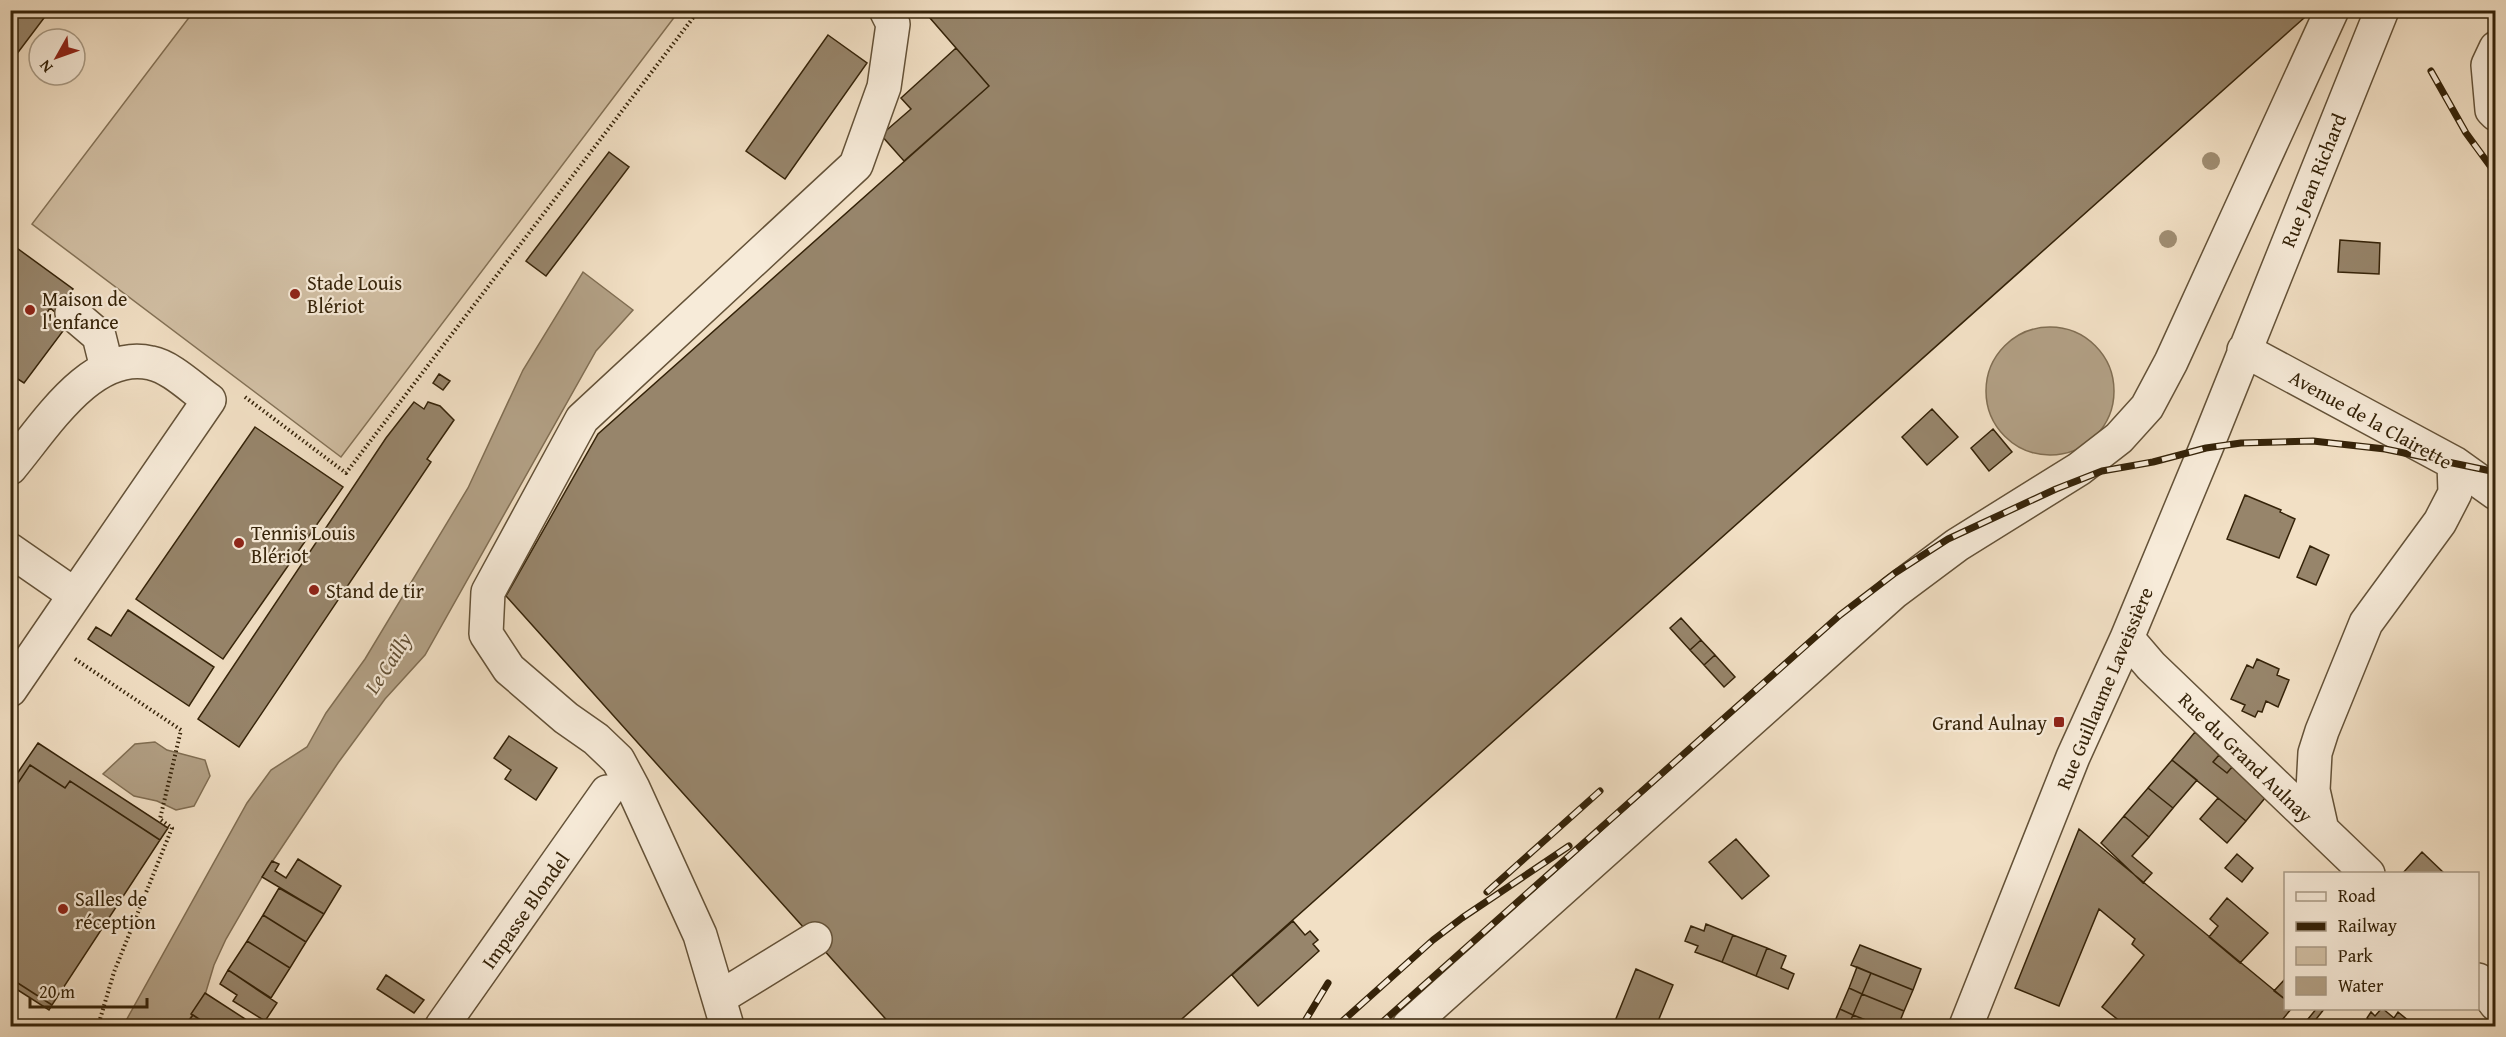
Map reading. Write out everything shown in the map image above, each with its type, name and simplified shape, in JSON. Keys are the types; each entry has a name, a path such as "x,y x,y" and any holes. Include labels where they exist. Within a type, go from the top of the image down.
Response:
{"street":[{"path":"814,939 723,1012 700,935 618,760 596,739 566,718 509,669 486,634 488,592 582,419 856,165 884,87 893,24 886,10"},
{"path":"1408,1026 1894,592 1957,545 2079,470 2119,438 2147,407 2171,362 2332,10"},
{"name":"Rue Jean Richard","path":"2244,350 2382,10"},
{"path":"2496,48 2488,65 2492,110 2496,114"},
{"path":"72,313 99,336 107,368"},
{"name":"Avenue de la Clairette","path":"2244,350 2454,463 2496,493"},
{"name":"Rue Guillaume Laveissière","path":"1966,1026 2077,748 2127,638 2244,350"},
{"path":"10,468 78,387 116,364 152,363 174,375 209,400 10,690"},
{"path":"2322,830 2313,790 2315,753 2322,731 2366,623 2440,522 2454,494 2454,463"},
{"path":"10,550 75,595"},
{"name":"Rue du Grand Aulnay","path":"2127,638 2151,666 2367,872"},
{"name":"Impasse Blondel","path":"442,1026 607,792"},
{"path":"2479,981 2496,1004"}],"path":[{"path":"209,400 231,416 244,396 346,472 699,10"},
{"path":"45,639 181,730 160,819 172,828 114,972 98,1026"}],"green space":[{"name":"Stade Louis Blériot","path":"194,11 679,11 341,457 32,224"}],"water":[{"name":"Le Cailly","path":"583,272 633,310 596,351 425,655 385,699 338,763 262,877 226,939 214,965 205,995 185,1026 123,1026 247,803 271,770 307,747 326,713 365,659 468,488 523,370"},
{"path":"2050,327 2074,332 2095,346 2109,367 2114,391 2109,415 2095,436 2074,450 2050,455 2026,450 2005,436 1991,415 1986,391 1991,367 2005,346 2026,332"},
{"path":"155,742 167,750 205,760 210,776 194,806 176,810 157,801 134,796 103,774 135,744"}],"building":[{"path":"10,10 50,10 37,27 27,27 27,40 10,63"},
{"path":"923,10 2313,10 1174,1026 892,1026 506,596 598,434 989,86"},
{"path":"828,35 867,63 785,179 746,151"},
{"path":"956,48 989,86 904,161 881,135 911,109 901,98"},
{"path":"609,152 629,167 546,276 526,261"},
{"path":"2340,240 2380,243 2379,274 2338,272"},
{"name":"Maison de l'enfance","path":"10,243 73,289 56,313 50,308 44,317 63,331 24,383 10,374"},
{"path":"439,374 450,381 443,390 433,383"},
{"name":"Stand de tir","path":"414,402 424,409 428,402 440,406 454,420 427,459 431,462 239,747 198,719 386,438"},
{"path":"1932,409 1958,437 1927,465 1902,437"},
{"name":"Tennis Louis Blériot","path":"255,427 343,487 223,659 136,599"},
{"path":"1993,429 2012,452 1989,471 1971,448"},
{"path":"2245,495 2281,510 2280,512 2295,519 2279,558 2227,539"},
{"path":"2310,546 2329,555 2316,585 2297,577"},
{"path":"128,610 214,667 189,706 88,639 96,627 111,636"},
{"path":"1681,618 1701,640 1690,650 1670,628"},
{"path":"1701,640 1715,655 1704,665 1690,650"},
{"path":"1715,655 1735,677 1724,687 1704,665"},
{"path":"2257,659 2279,669 2277,675 2289,680 2278,707 2266,701 2262,712 2258,711 2255,717 2242,711 2245,705 2231,699 2247,665 2253,668"},
{"path":"2195,732 2219,755 2213,762 2227,773 2232,767 2265,798 2246,821 2172,760"},
{"path":"509,736 557,768 536,800 505,779 511,770 494,758"},
{"path":"38,743 168,828 160,840 70,781 65,788 30,765 10,795 10,784"},
{"path":"2219,755 2232,767 2227,773 2213,762"},
{"path":"2172,760 2197,780 2173,808 2148,788"},
{"name":"Salles de réception","path":"30,765 65,788 70,781 160,840 52,1005 10,978 10,795"},
{"path":"2148,788 2173,808 2149,837 2124,816"},
{"path":"2218,798 2246,821 2227,843 2200,819"},
{"path":"2124,816 2149,837 2132,856 2152,873 2143,883 2101,843"},
{"path":"2079,829 2284,998 2284,1010 2290,1010 2277,1026 2126,1026 2102,1007 2144,955 2132,944 2135,939 2099,909 2059,1006 2015,988"},
{"path":"1736,839 1769,876 1742,899 1709,862"},
{"path":"2422,852 2443,872 2404,872"},
{"path":"2237,854 2253,868 2242,882 2225,868"},
{"path":"298,859 341,886 324,914 262,877 272,861 279,864 275,871 286,878"},
{"path":"279,888 324,914 306,942 263,915"},
{"path":"2227,898 2268,933 2240,963 2209,937 2218,926 2210,919"},
{"path":"263,915 306,942 290,968 247,941"},
{"path":"1293,921 1305,935 1310,931 1318,940 1313,944 1319,951 1258,1006 1232,975"},
{"path":"1706,924 1733,935 1722,962 1695,952 1698,946 1685,941 1691,926 1704,931"},
{"path":"1733,935 1767,948 1756,976 1722,962"},
{"path":"247,941 290,968 271,998 228,970"},
{"path":"1860,945 1921,969 1913,990 1851,965"},
{"path":"1767,948 1786,956 1781,968 1794,974 1788,989 1756,976"},
{"path":"1857,967 1871,973 1862,994 1849,988"},
{"path":"1636,969 1673,985 1656,1026 1613,1026"},
{"path":"228,970 277,1003 265,1021 233,1001 237,995 220,984"},
{"path":"1871,973 1913,990 1904,1011 1862,994"},
{"path":"386,975 424,1000 414,1013 377,989"},
{"path":"10,978 52,1005 49,1010 10,985"},
{"path":"2284,980 2284,998 2274,991"},
{"path":"1849,988 1862,994 1853,1015 1840,1009"},
{"path":"205,993 256,1026 210,1026 191,1014"},
{"path":"1862,994 1904,1011 1898,1026 1881,1026 1853,1015"},
{"path":"1840,1009 1853,1015 1848,1026 1833,1026"},
{"path":"2315,1010 2323,1010 2313,1023 2308,1019"},
{"path":"2380,1010 2384,1010 2394,1018 2398,1012 2415,1026 2378,1026 2367,1018 2371,1012 2375,1016"},
{"path":"193,1015 210,1026 185,1026"},
{"path":"1853,1015 1881,1026 1848,1026"}],"railway":[{"path":"2431,71 2466,133 2496,174"},
{"path":"1378,1026 1840,615 1895,573 1948,539 2056,489 2102,471 2153,462 2206,448 2241,443 2313,441 2385,449 2496,472"},
{"path":"1487,892 1600,791"},
{"path":"1337,1026 1433,940 1569,846"},
{"path":"1302,1026 1328,983"}],"place":[{"name":"Stade Louis Blériot","path":"295,294"},
{"name":"Maison de l'enfance","path":"30,310"},
{"name":"Tennis Louis Blériot","path":"239,543"},
{"name":"Stand de tir","path":"314,590"},
{"name":"Grand Aulnay","path":"2059,722"},
{"name":"Salles de réception","path":"63,909"}]}
